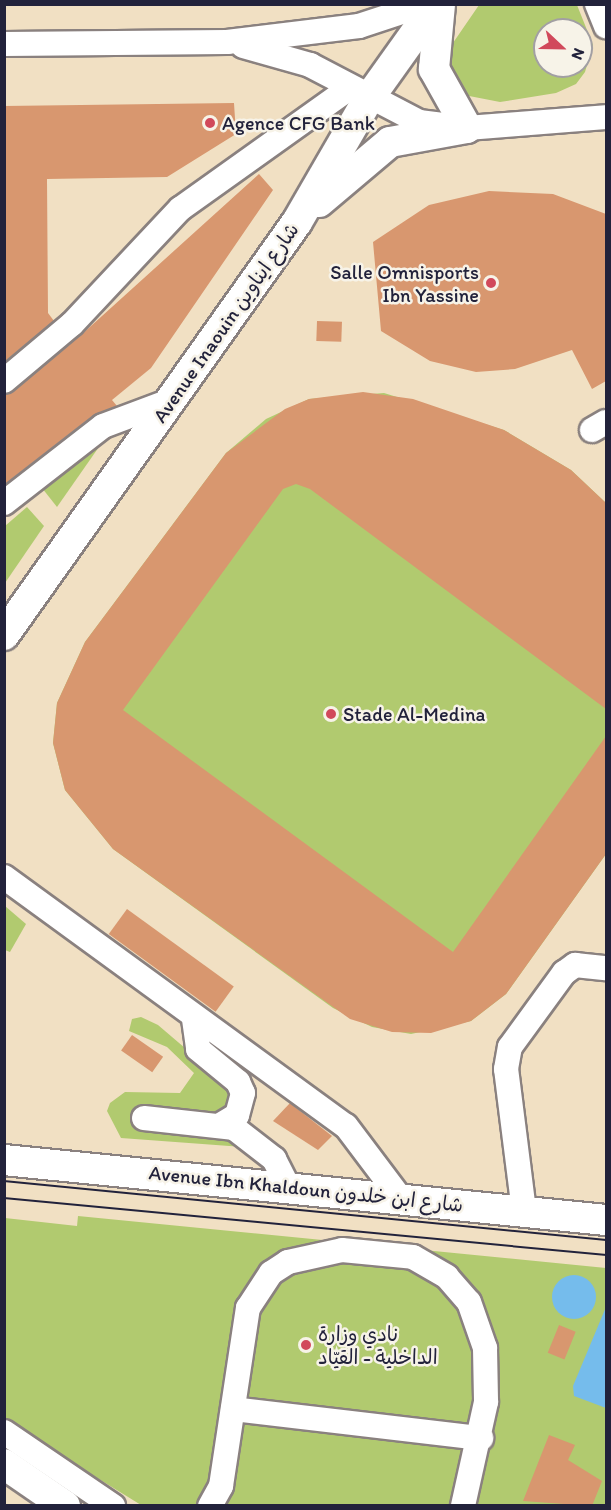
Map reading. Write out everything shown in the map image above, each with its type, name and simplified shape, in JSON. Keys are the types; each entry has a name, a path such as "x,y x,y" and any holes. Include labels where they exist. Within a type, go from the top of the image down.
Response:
{"main road":[{"name":"Avenue Inaouin شارع ايناوين","path":"4,635 297,222 360,93 438,4"},
{"path":"297,222 372,152 408,137 467,128 434,69 438,4"},
{"name":"Avenue Ibn Khaldoun شارع ابن خلدون","path":"4,1160 606,1220"},
{"path":"4,1464 65,1506"}],"street":[{"path":"4,44 227,42 359,26 426,4"},
{"path":"597,4 606,26"},
{"path":"227,42 309,65 419,122 467,128 606,117"},
{"path":"4,381 65,331 180,208 360,93"},
{"path":"4,502 103,426 171,401"},
{"path":"4,877 194,1018 346,1126 401,1199"},
{"path":"524,1211 506,1069 510,1047 564,973 575,964 606,968"},
{"path":"194,1018 198,1049 238,1082 243,1093 237,1115 222,1124"},
{"path":"144,1118 222,1124 261,1146 289,1188"},
{"path":"210,1506 220,1486 233,1409 241,1326 271,1273 301,1255 322,1250 396,1253 413,1257 447,1277 473,1310 485,1348 481,1438 463,1506"},
{"path":"233,1409 481,1438"},
{"path":"4,1432 113,1506"}],"green space":[{"path":"479,5 577,5 582,18 533,18 533,78 580,78 576,84 556,93 500,102 464,95 444,56"},
{"name":"Stade Al-Medina","path":"384,393 504,430 571,470 606,503 606,854 506,994 471,1021 411,1034 372,1027 333,1008 113,849 65,790 53,743 57,703 85,642 226,453 266,419 309,399"},
{"path":"108,434 57,507 42,488"},
{"path":"27,507 44,526 5,583 5,526"},
{"path":"5,906 26,924 10,952 5,950"},
{"path":"141,1017 158,1025 233,1089 221,1132 243,1147 121,1138 107,1111 110,1103 125,1092 180,1093 194,1073 167,1047 129,1031 132,1019"},
{"name":"نادي وزارة الداخلية - القيّاد","path":"78,1216 606,1268 606,1505 141,1505 5,1421 5,1218 77,1226"}],"water":[{"path":"574,1275 589,1282 596,1297 589,1312 574,1319 559,1312 552,1297 559,1282"},
{"path":"606,1307 606,1408 574,1396 573,1386"}],"building":[{"path":"234,103 236,134 167,177 47,179 48,313 54,321 4,362 4,106"},
{"path":"259,174 273,190 151,368 112,400 117,406 94,415 4,485 4,395 81,335"},
{"name":"Salle Omnisports Ibn Yassine","path":"489,191 553,194 606,214 606,381 592,389 572,350 515,369 476,372 430,361 381,331 373,242 429,205"},
{"path":"317,321 342,322 341,342 316,341"},
{"path":"363,392 413,399 504,430 571,470 606,503 606,709 310,489 296,484 283,489 123,710 453,952 606,736 606,854 506,994 471,1021 431,1033 392,1032 350,1019 113,849 65,790 53,743 57,703 85,642 226,453 285,409 309,399"},
{"path":"127,909 234,987 216,1012 109,934"},
{"path":"132,1035 163,1057 152,1072 121,1051"},
{"path":"290,1103 332,1136 318,1150 273,1121"},
{"path":"559,1325 576,1332 564,1360 548,1353"},
{"path":"549,1435 575,1445 568,1460 602,1481 592,1506 523,1501"}],"tram line":[{"path":"4,1181 606,1240"},
{"path":"4,1198 606,1255"}],"place":[{"name":"Agence CFG Bank","path":"210,123"},
{"name":"Salle Omnisports Ibn Yassine","path":"491,283"},
{"name":"Stade Al-Medina","path":"331,714"},
{"name":"نادي وزارة الداخلية - القيّاد","path":"306,1345"}]}
